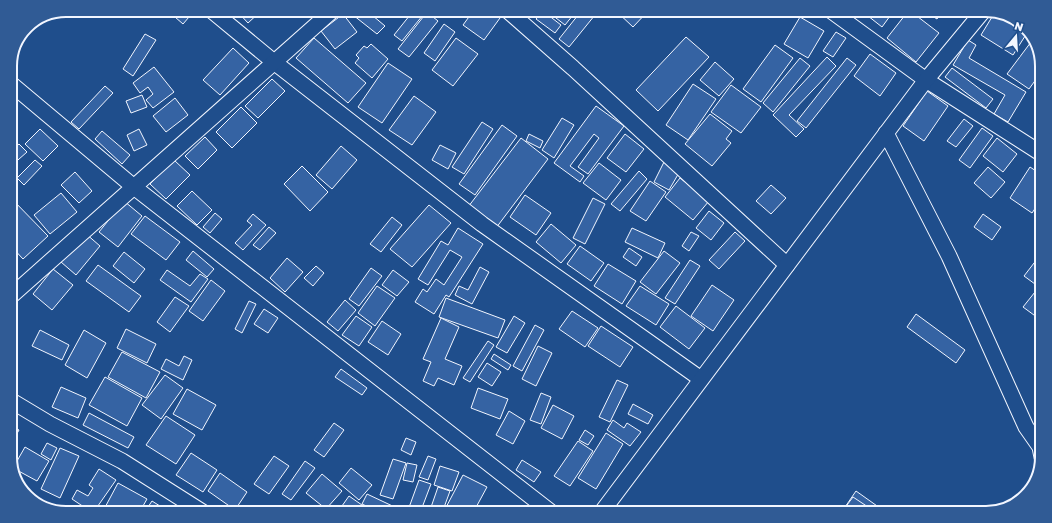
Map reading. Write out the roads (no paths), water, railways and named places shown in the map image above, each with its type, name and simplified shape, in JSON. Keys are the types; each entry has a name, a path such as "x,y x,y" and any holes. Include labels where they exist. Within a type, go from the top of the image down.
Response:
{"street":[{"path":"219,17 274,62 482,224 701,379"},
{"path":"17,291 325,17"},
{"path":"515,17 573,68 787,265"},
{"path":"840,17 926,80 1035,150"},
{"path":"606,506 926,80 978,17"},
{"path":"17,89 134,187 543,506"},
{"path":"886,133 949,256 1026,427 1035,440"},
{"path":"17,404 50,424 122,461 193,506"}]}
